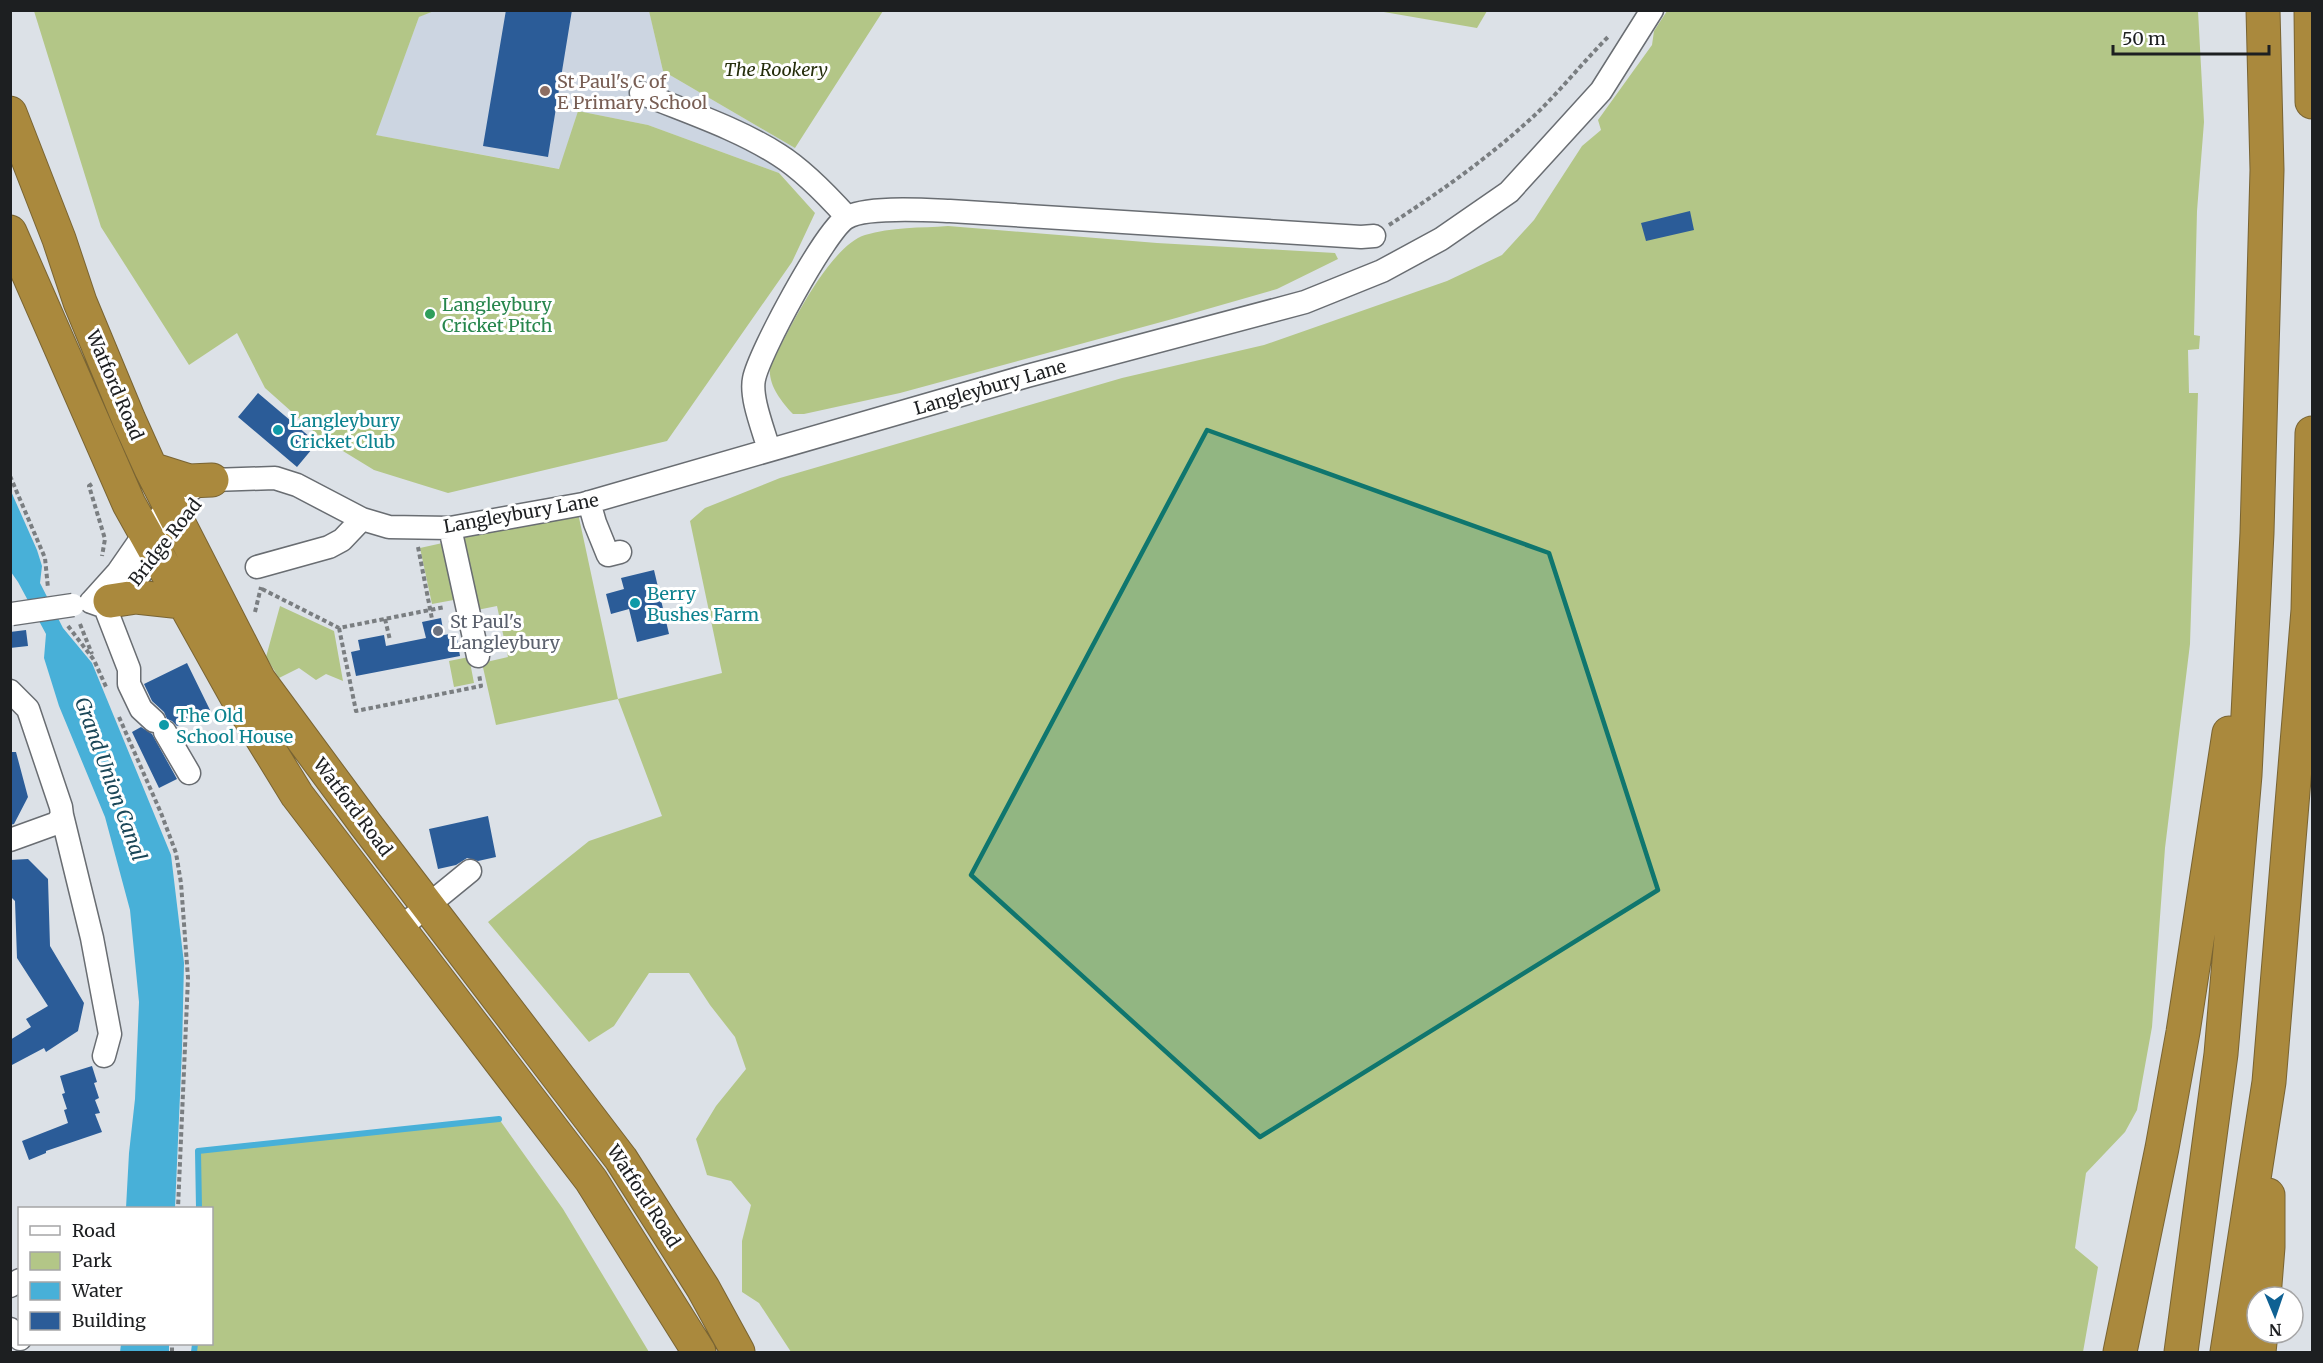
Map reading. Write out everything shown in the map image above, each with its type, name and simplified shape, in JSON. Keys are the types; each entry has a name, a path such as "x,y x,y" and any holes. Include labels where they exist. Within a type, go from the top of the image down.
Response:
{"highway":[{"path":"2181,1353 2221,1054 2245,775 2253,632 2267,170 2263,10"},
{"path":"2311,10 2313,102"},
{"name":"Watford Road","path":"10,113 59,239 80,302 151,469 259,680 427,906 621,1159 704,1288 738,1353"},
{"name":"Watford Road","path":"10,232 129,504 235,694 297,795 591,1180 699,1353"},
{"path":"2227,1353 2269,1082 2308,610 2313,433"},
{"path":"151,469 189,481 220,480"},
{"path":"79,606 136,597 182,602"},
{"path":"2120,1353 2183,1032 2225,751 2253,632"},
{"path":"2265,1285 2268,1247 2269,1082"}],"street":[{"name":"Langleybury Lane","path":"220,480 275,478 297,485 362,519 389,527 450,528 589,502 1050,370 1305,302 1382,271 1442,239 1509,192 1601,91 1652,10"},
{"path":"641,93 743,135 781,156 832,200 847,217"},
{"path":"769,450 754,400 753,381 759,364 806,273 833,231 847,217 900,210 950,211 1165,234 1374,236"},
{"name":"Bridge Road","path":"11,614 79,606 131,587 150,543 197,485 220,480"},
{"path":"589,502 608,555 620,552"},
{"path":"257,567 329,547 342,540 362,519"},
{"path":"450,528 478,656"},
{"path":"79,606 105,607 129,669 129,684 141,709 160,727 189,772"},
{"path":"10,691 28,710 61,807 93,938 111,1034 104,1056"},
{"path":"10,840 57,822 62,815"},
{"path":"399,929 470,871"}],"path":[{"path":"1374,236 1423,203 1505,141 1555,95 1615,30"},
{"path":"10,476 45,558 48,588 79,606 94,660 108,692"},
{"path":"98,482 89,486 105,539 101,561"},
{"path":"417,546 432,620"},
{"path":"262,589 339,628 466,603"},
{"path":"79,606 94,660"},
{"path":"385,619 390,640"},
{"path":"339,628 356,711 481,686 476,662 478,656"},
{"path":"117,712 176,853 181,883 188,978 178,1207"}],"highlighted area":[{"path":"1207,430 1549,553 1658,890 1260,1137 971,875"}],"shaded area":[{"name":"St Paul's C of E Primary School","path":"434,10 649,10 663,71 795,148 779,173 648,125 578,111 560,169 375,135 419,17"}],"green space":[{"name":"The Rookery","path":"649,10 883,11 795,148 663,71"},
{"path":"1487,10 1477,28 1378,11"},
{"path":"34,11 434,11 419,17 376,135 559,169 578,111 648,125 779,173 815,213 792,262 667,441 448,493 374,470 320,437 265,388 237,333 189,365 101,227"},
{"path":"1667,11 2198,11 2204,122 2197,211 2194,335 2200,336 2199,349 2188,350 2189,393 2198,393 2190,644 2165,848 2152,1027 2137,1110 2125,1132 2086,1173 2075,1248 2098,1267 2083,1352 791,1352 759,1303 742,1292 742,1241 751,1205 731,1181 707,1175 696,1139 716,1106 746,1069 735,1037 689,973 649,973 614,1026 589,1042 488,922 589,841 662,816 618,699 722,673 690,521 705,508 780,478 1122,378 1264,345 1447,281 1502,255 1534,220 1582,146 1601,130 1598,120 1652,45 1654,31"},
{"path":"948,226 1157,243 1335,253 1338,259 1277,289 1176,318 900,393 804,414 793,414 773,386 770,367 810,293 837,256 851,243 875,232"},
{"path":"578,513 618,699 496,725 482,663 508,657 497,606 477,610 461,537"},
{"path":"447,542 459,599 432,604 420,548"},
{"path":"280,606 334,631 343,681 326,674 316,680 299,668 279,678 266,657"},
{"path":"469,657 474,683 454,687 449,661"},
{"path":"499,1119 563,1209 649,1352 194,1352 195,1345 213,1345 213,1207 199,1207 198,1151"}],"water":[{"name":"Grand Union Canal","path":"10,489 37,550 42,566 40,583 63,628 92,663 171,855 184,963 175,1207 126,1207 135,1099 139,1002 130,910 105,817 59,706 44,658 46,634 11,572"},
{"path":"121,1345 169,1345 169,1352 120,1352"}],"building":[{"path":"506,10 572,10 548,157 483,146"},
{"path":"1690,211 1694,230 1646,241 1641,223"},
{"name":"Langleybury Cricket Club","path":"258,393 317,443 297,467 238,417"},
{"name":"Berry Bushes Farm","path":"654,570 669,634 637,642 629,609 611,614 606,594 624,589 621,578"},
{"path":"441,618 444,635 456,633 460,656 356,676 351,652 360,650 358,640 384,635 386,646 426,638 422,622"},
{"path":"26,630 28,646 10,648 10,632"},
{"path":"187,663 210,710 177,726 167,719 164,712 152,701 144,684"},
{"path":"141,727 152,734 177,779 159,788 132,732"},
{"path":"10,752 16,752 28,797 14,824 10,825"},
{"path":"488,816 496,857 478,861 467,858 456,865 438,869 429,829"},
{"path":"28,859 48,879 50,946 84,1003 78,1031 46,1052 44,1048 10,1066 10,1040 31,1027 26,1019 48,1006 17,958 15,901 10,896 10,860"},
{"path":"92,1066 99,1098 95,1100 100,1113 95,1114 102,1132 46,1151 29,1160 22,1141 68,1123 64,1110 67,1109 62,1094 65,1093 60,1076"}],"waterway":[{"path":"199,1207 198,1151 499,1119"},
{"path":"194,1352 195,1345"}],"place":[{"name":"St Paul's C of E Primary School","path":"545,91"},
{"name":"Langleybury Cricket Pitch","path":"430,314"},
{"name":"Langleybury Cricket Club","path":"278,430"},
{"name":"Berry Bushes Farm","path":"635,603"},
{"name":"St Paul's Langleybury","path":"438,631"},
{"name":"The Old School House","path":"164,725"}]}
